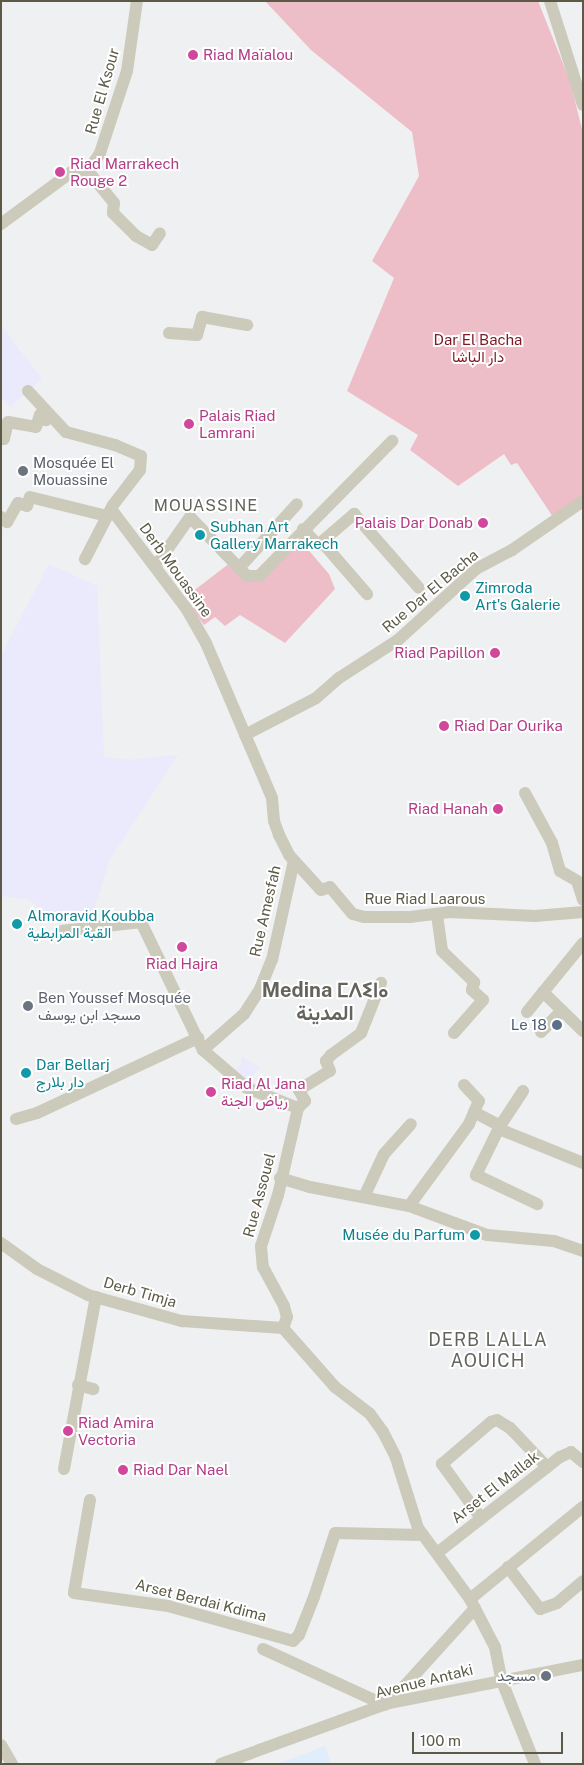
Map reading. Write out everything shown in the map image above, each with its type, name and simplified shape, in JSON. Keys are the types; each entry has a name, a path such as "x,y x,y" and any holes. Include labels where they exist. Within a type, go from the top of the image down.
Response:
{"street":[{"name":"Rue El Ksour","path":"88,171 100,153 119,100 132,46 137,1"},
{"path":"550,1 583,104"},
{"path":"1,224 72,171 88,171 114,203 113,213 136,236 152,245 160,233"},
{"path":"169,333 198,336 202,317 247,325"},
{"path":"28,391 66,432 115,445 141,456 140,470 109,512 85,560"},
{"path":"1,438 4,439 8,422 36,426 40,415 46,420 50,415"},
{"path":"156,567 190,517 247,576 259,576 303,529 392,441"},
{"path":"1,517 6,522 18,503 27,506 30,497 109,512"},
{"name":"Rue Dar El Bacha","path":"245,735 316,698 354,668 398,640 476,570 512,550 583,501"},
{"path":"239,568 297,504"},
{"name":"Derb Mouassine","path":"109,512 156,567 186,608 206,643 245,735"},
{"path":"303,529 316,545 354,514 419,588"},
{"path":"322,542 367,594"},
{"name":"Rue Amesfah","path":"203,1050 244,1014 260,989 272,960 294,861 276,826 272,798 245,735"},
{"path":"525,793 552,843 560,871 578,875 583,900"},
{"name":"Rue Riad Laarous","path":"294,861 321,890 330,887 353,914 385,918 437,915 448,912 536,916 583,912"},
{"path":"437,915 442,951 474,982 472,990 483,1000 454,1034"},
{"path":"62,932 138,920 146,929 203,1050 247,1088 298,1108"},
{"path":"527,1012 583,943"},
{"name":"Rue Assouel","path":"283,1328 287,1317 284,1306 263,1267 261,1246 278,1195 280,1178 298,1108 305,1101 299,1090 330,1071 326,1061 361,1033 381,983"},
{"path":"543,992 583,1032"},
{"path":"541,1032 562,1010"},
{"path":"16,1119 37,1112 198,1038"},
{"path":"409,1206 470,1124 479,1100 464,1085"},
{"path":"524,1092 500,1128 476,1175 537,1204"},
{"path":"474,1112 500,1128 583,1163"},
{"path":"364,1197 384,1154 411,1124"},
{"path":"280,1178 310,1188 409,1206 487,1235 554,1241 583,1251"},
{"name":"Derb Timja","path":"1,1243 37,1268 96,1297 182,1321 283,1328"},
{"path":"64,1469 78,1385 96,1297"},
{"path":"283,1328 335,1387 378,1424 396,1458 408,1504 423,1535 473,1603 495,1648 501,1679 534,1764"},
{"path":"78,1385 92,1389"},
{"path":"482,1518 442,1464 491,1422 497,1420 510,1428 547,1467"},
{"name":"Arset El Mallak","path":"437,1553 566,1453 579,1458"},
{"name":"Arset Berdai Kdima","path":"90,1500 74,1593 168,1606 293,1641 299,1635 314,1597 335,1534 423,1535"},
{"path":"264,1649 387,1704 473,1603 508,1567 583,1507"},
{"path":"508,1567 540,1609 557,1603 583,1581"},
{"name":"Avenue Antaki","path":"221,1764 387,1704 501,1679 583,1665"},
{"path":"1,1745 12,1764"}],"shaded area":[{"path":"1,325 42,379 10,407 1,397"},
{"path":"49,564 97,586 104,757 128,760 178,755 110,859 88,929 64,926 29,900 1,896 1,655"},
{"path":"242,1056 259,1068 248,1083 233,1072 241,1064"},
{"path":"325,1746 331,1764 277,1764"}],"green space":[{"name":"Dar El Bacha دار الباشا","path":"265,1 538,1 570,81 583,133 583,499 555,520 517,463 511,465 504,454 458,486 410,450 418,435 347,391 394,278 372,261 419,176 412,132 311,50"},
{"path":"299,539 329,574 335,589 285,643 240,615 225,626 215,617 204,625 192,609 197,605 188,595 230,563 248,578"}],"place":[{"name":"Riad Maïalou","path":"193,55"},
{"name":"Riad Marrakech Rouge 2","path":"60,172"},
{"name":"Palais Riad Lamrani","path":"189,424"},
{"name":"Mosquée El Mouassine","path":"23,471"},
{"name":"Palais Dar Donab","path":"483,523"},
{"name":"Subhan Art Gallery Marrakech","path":"200,535"},
{"name":"Zimroda Art's Galerie","path":"465,596"},
{"name":"Riad Papillon","path":"495,653"},
{"name":"Riad Dar Ourika","path":"444,726"},
{"name":"Riad Hanah","path":"498,809"},
{"name":"Almoravid Koubba القبة المرابطية","path":"17,924"},
{"name":"Riad Hajra","path":"182,947"},
{"name":"Ben Youssef Mosquée مسجد ابن يوسف","path":"28,1006"},
{"name":"Le 18","path":"557,1025"},
{"name":"Dar Bellarj دار بلارج","path":"26,1073"},
{"name":"Riad Al Jana رياض الجنة","path":"211,1092"},
{"name":"Musée du Parfum","path":"475,1235"},
{"name":"Riad Amira Vectoria","path":"68,1431"},
{"name":"Riad Dar Nael","path":"123,1470"},
{"name":"مسجد","path":"546,1676"}],"district":[{"name":"MOUASSINE","path":"206,506"},
{"name":"Medina ⵎⴷⵉⵏⴰ المدينة","path":"325,1002"},
{"name":"DERB LALLA AOUICH","path":"488,1351"}]}
